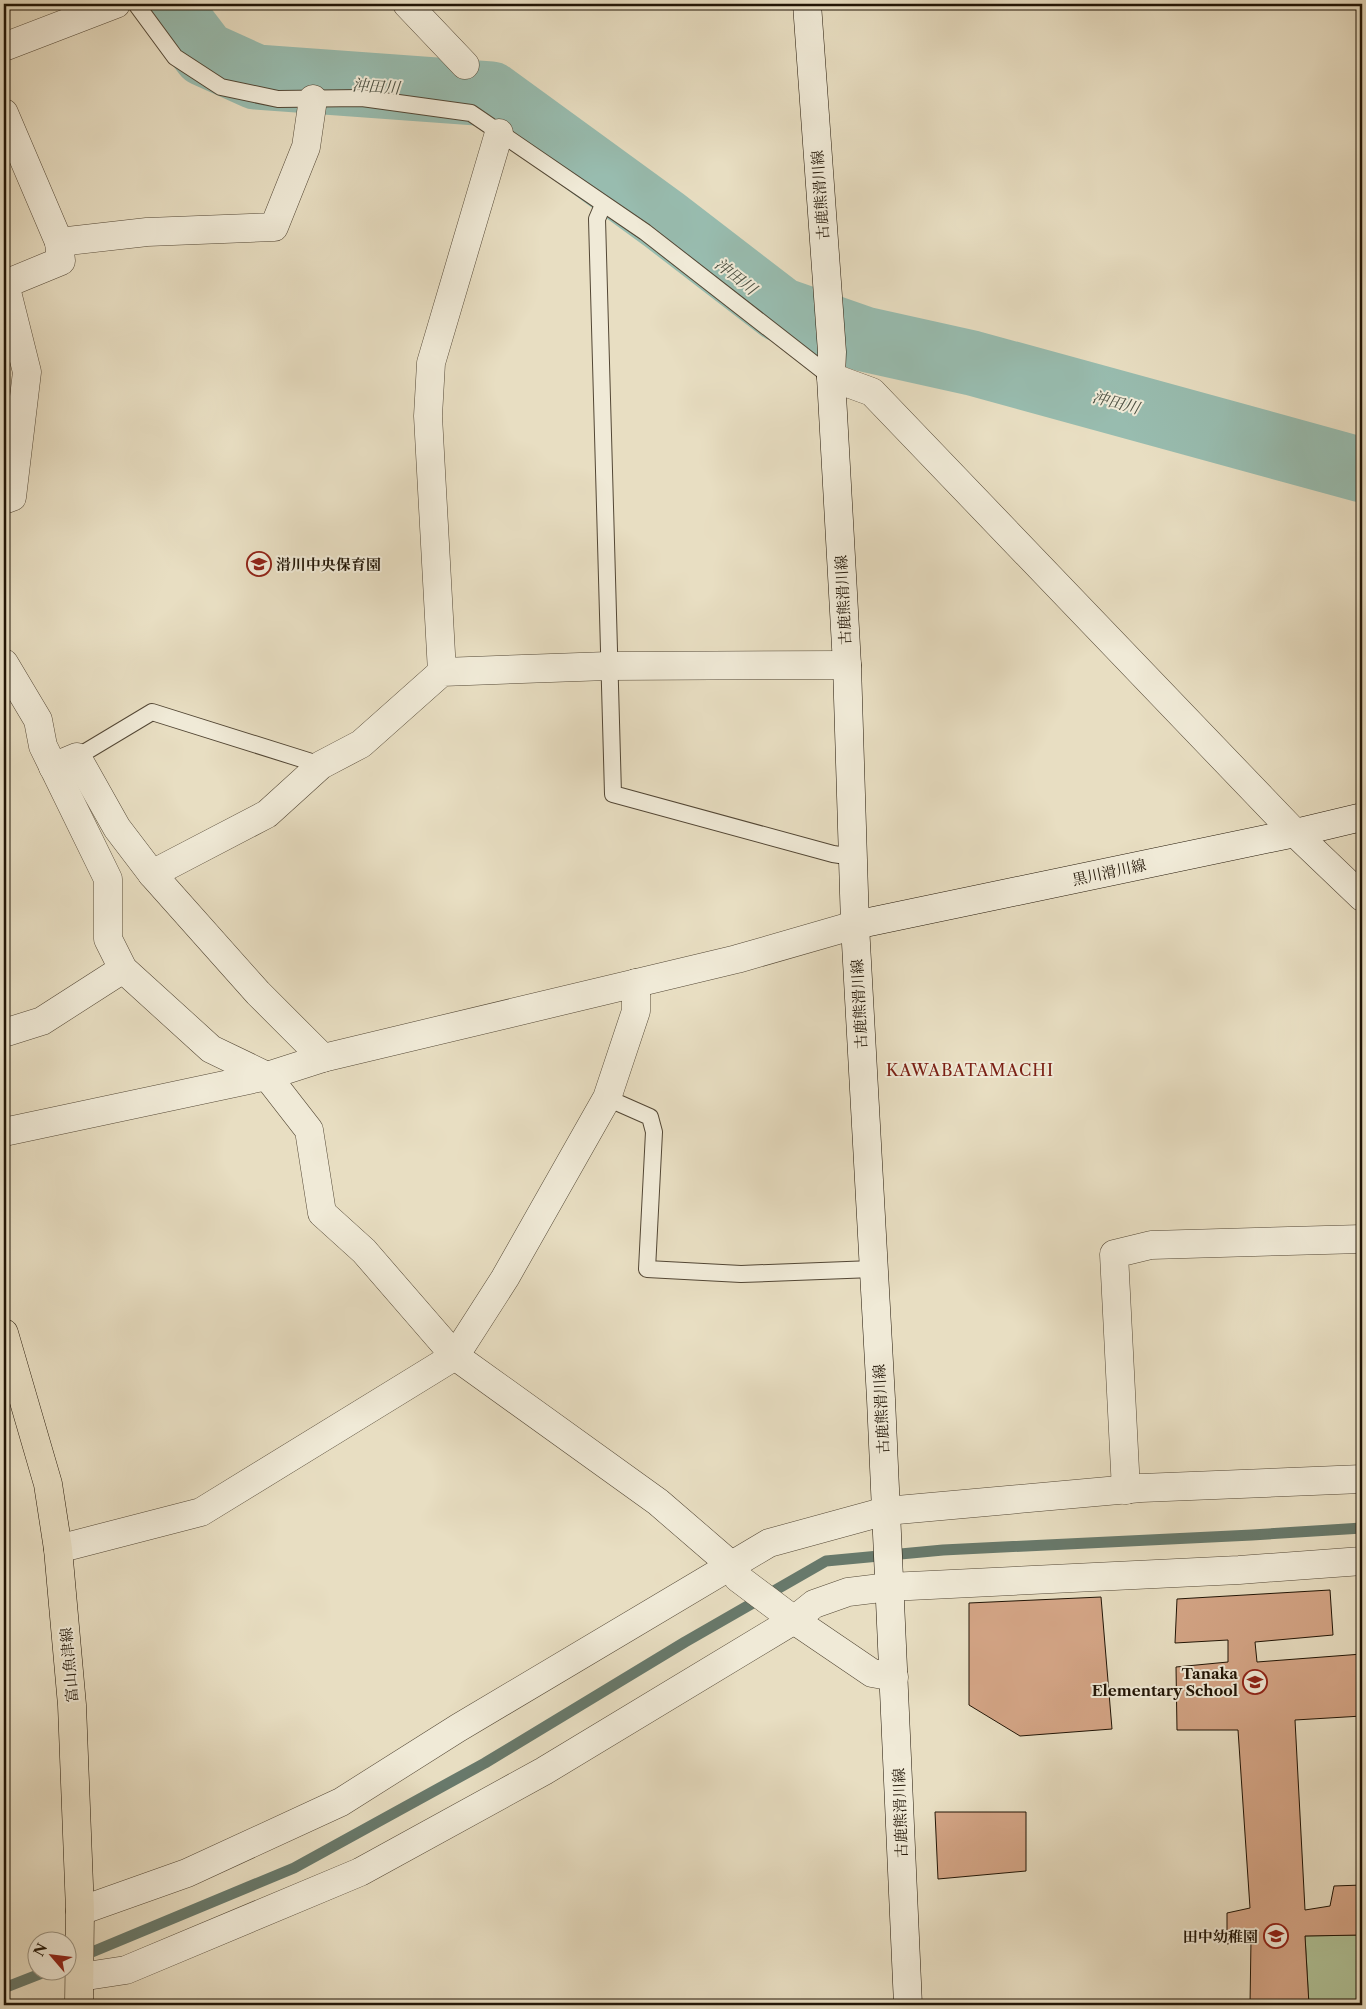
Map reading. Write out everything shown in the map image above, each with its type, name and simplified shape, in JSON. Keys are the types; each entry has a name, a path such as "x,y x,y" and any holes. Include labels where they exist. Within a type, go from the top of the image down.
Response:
{"main road":[{"name":"富山魚津線","path":"4,1333 48,1484 58,1549 72,1705 80,1911 80,2005"}],"street":[{"path":"4,47 116,4"},
{"path":"407,4 465,65"},
{"name":"古鹿熊滑川線","path":"807,4 831,364 847,665 855,926 890,1587 908,2005"},
{"path":"59,242 147,232 274,228 306,147 313,99"},
{"path":"4,114 59,242 61,261 5,284 26,372 12,497 4,500"},
{"path":"442,672 428,416 430,363 499,133"},
{"path":"831,364 872,392 1295,833 1362,897"},
{"path":"4,663 38,720 43,746 65,762 152,874 258,993 323,1058"},
{"path":"152,874 267,814 321,765 361,744 442,672 608,666 847,665"},
{"path":"65,762 108,878 108,939 123,969 211,1049 267,1076 309,1130 322,1213 364,1251 455,1356 658,1502 731,1565 738,1578 794,1620 872,1673 894,1677"},
{"name":"黒川滑川線","path":"4,1132 267,1076 323,1058 737,959 855,926 1295,833 1362,816"},
{"path":"4,1033 42,1021 123,969"},
{"path":"58,1549 201,1512 455,1356 505,1278 607,1098 636,1011 636,983"},
{"path":"1126,1490 1114,1254 1151,1246 1362,1239"},
{"path":"80,1911 187,1873 341,1802 458,1728 769,1543 886,1511 1126,1490 1362,1479"},
{"path":"80,1977 126,1970 360,1872 544,1771 794,1620 814,1604 848,1592 890,1587 985,1581 1239,1570 1362,1561"}],"lane":[{"path":"136,4 175,57 221,87 278,99 362,98 471,113 645,232 831,364"},
{"path":"603,204 598,219 604,407 608,666 613,794 833,854 853,857"},
{"path":"65,762 152,712 321,765"},
{"path":"607,1098 650,1117 654,1132 647,1269 741,1274 873,1269"}],"green space":[{"path":"1362,1935 1362,2005 1309,2005 1305,1936"}],"building":[{"path":"1330,1590 1333,1635 1255,1642 1257,1662 1362,1654 1362,1716 1295,1720 1305,1910 1330,1906 1334,1886 1362,1885 1362,1935 1305,1936 1309,2005 1250,2005 1251,1940 1227,1944 1227,1913 1250,1908 1238,1730 1177,1730 1176,1667 1228,1662 1228,1640 1175,1643 1177,1599"},
{"path":"1101,1597 1112,1729 1020,1736 969,1705 969,1603"},
{"path":"935,1812 1026,1812 1026,1871 938,1879"}],"waterway":[{"name":"沖田川","path":"167,4 205,54 256,77 491,94 664,220 781,310 864,339 972,363 1362,470"},
{"path":"80,1957 294,1868 485,1763 685,1642 826,1561 943,1550 1362,1528"},
{"path":"4,1988 28,1979"}],"place":[{"name":"滑川中央保育園","path":"259,564"},
{"name":"Tanaka Elementary School","path":"1255,1682"},
{"name":"田中幼稚園","path":"1276,1936"}],"district":[{"name":"KAWABATAMACHI","path":"970,1070"}]}
